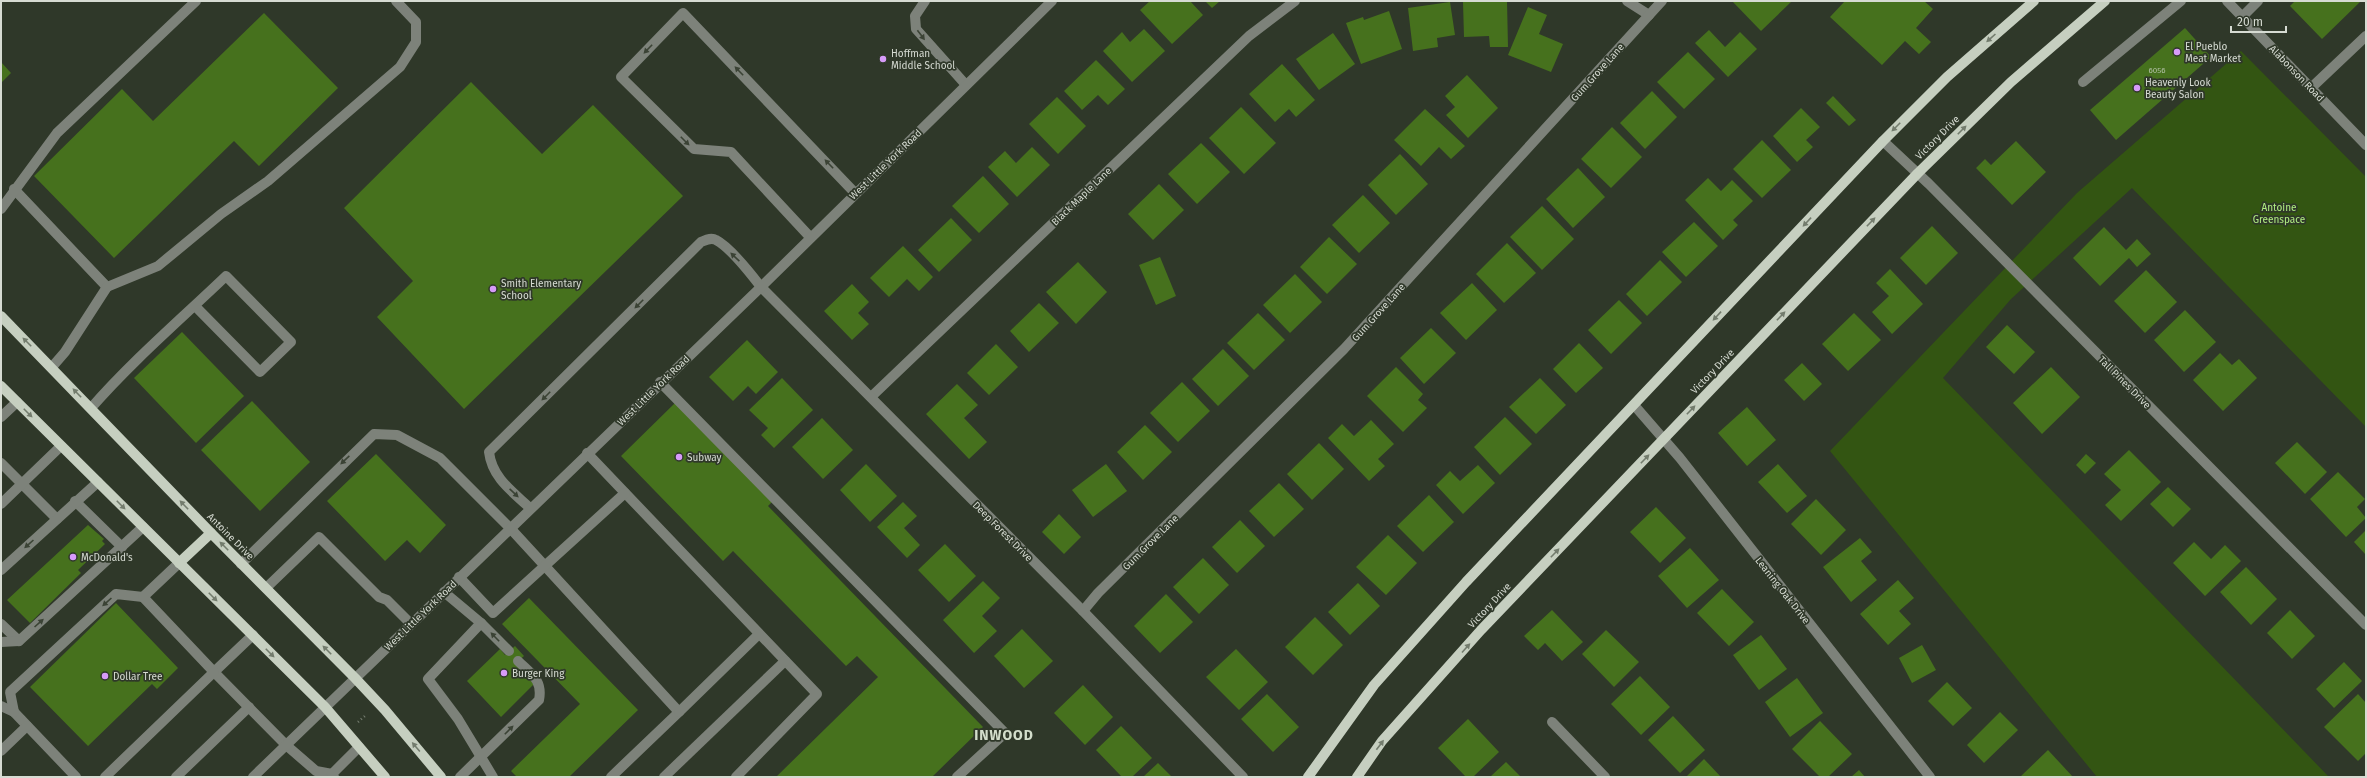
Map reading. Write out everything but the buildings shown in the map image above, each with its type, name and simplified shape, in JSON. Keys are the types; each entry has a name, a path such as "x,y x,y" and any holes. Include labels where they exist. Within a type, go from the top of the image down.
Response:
{"main road":[{"path":"2020,12 2022,1"},
{"path":"1308,777 1374,685 1466,582 1883,141 1947,77 2034,1"},
{"name":"Victory Drive","path":"1357,777 1382,741 1481,630 1918,173 2011,82 2105,1"},
{"name":"Antoine Drive","path":"1,316 241,564 355,678 385,710 441,777"},
{"path":"1,386 325,707 385,777"},
{"path":"179,563 211,533"}],"street":[{"path":"1,209 14,189 57,134 196,1"},
{"path":"52,367 66,352 107,287 158,266 221,214 268,181 400,67 416,42 416,22 396,1"},
{"path":"925,1 915,16 916,29 966,85"},
{"name":"West Little York Road","path":"253,777 761,286 1052,1"},
{"name":"Black Maple Lane","path":"871,397 1249,36 1295,1"},
{"path":"1627,1 1649,15"},
{"name":"Gum Grove Lane","path":"1083,611 1098,593 1344,349 1662,1"},
{"path":"2083,82 2181,1"},
{"name":"Alabonson Road","path":"2227,1 2366,145"},
{"path":"2242,17 2258,1"},
{"path":"810,237 731,152 694,149 621,77 683,13 855,193"},
{"path":"2311,88 2366,36"},
{"name":"Tall Pines Drive","path":"1883,141 1918,173 2366,625"},
{"path":"14,189 107,287"},
{"name":"Deep Forest Drive","path":"530,508 496,476 490,464 489,452 701,242 709,239 716,239 746,267 761,286 1083,611 1243,777"},
{"path":"91,408 195,306 226,276 291,342 260,372 195,306"},
{"path":"660,382 1005,733 957,777"},
{"path":"1,417 17,402"},
{"name":"Leaning Oak Drive","path":"1634,404 1664,439 1930,777"},
{"path":"241,564 374,434 397,435 440,458 510,528 544,567 679,712"},
{"path":"1,504 61,446"},
{"path":"587,453 817,694 736,777"},
{"path":"1,463 57,519"},
{"path":"1,570 75,501 98,482"},
{"path":"459,577 493,613 625,493"},
{"path":"75,501 122,547"},
{"path":"1,642 18,642 143,527"},
{"path":"266,588 319,537 379,597 388,600 411,624"},
{"path":"143,597 179,563"},
{"path":"444,592 482,623 509,651"},
{"path":"14,712 10,692 116,594 143,597 214,672 316,774 333,776 358,747"},
{"path":"482,623 428,679 458,719 493,777"},
{"path":"1,624 18,642"},
{"path":"611,777 759,634"},
{"path":"105,777 253,636"},
{"path":"460,777 539,700 541,689 537,680 518,661"},
{"path":"664,777 785,661"},
{"path":"1,706 14,712 76,777"},
{"path":"176,777 249,707"},
{"path":"1552,722 1605,777"},
{"path":"1,751 27,726"}],"path":[{"path":"358,722 366,714"}],"green space":[{"name":"Antoine Greenspace","path":"2241,51 2366,177 2366,427 2132,188 2011,299 1943,378 2329,777 2097,777 1830,451 2077,193"}],"place":[{"name":"El Pueblo Meat Market","path":"2177,52"},
{"name":"Hoffman Middle School","path":"883,59"},
{"name":"Heavenly Look Beauty Salon","path":"2137,88"},
{"name":"Smith Elementary School","path":"493,289"},
{"name":"Subway","path":"679,457"},
{"name":"McDonald's","path":"73,557"},
{"name":"Burger King","path":"504,673"},
{"name":"Dollar Tree","path":"105,676"}],"district":[{"name":"INWOOD","path":"1004,735"}]}
